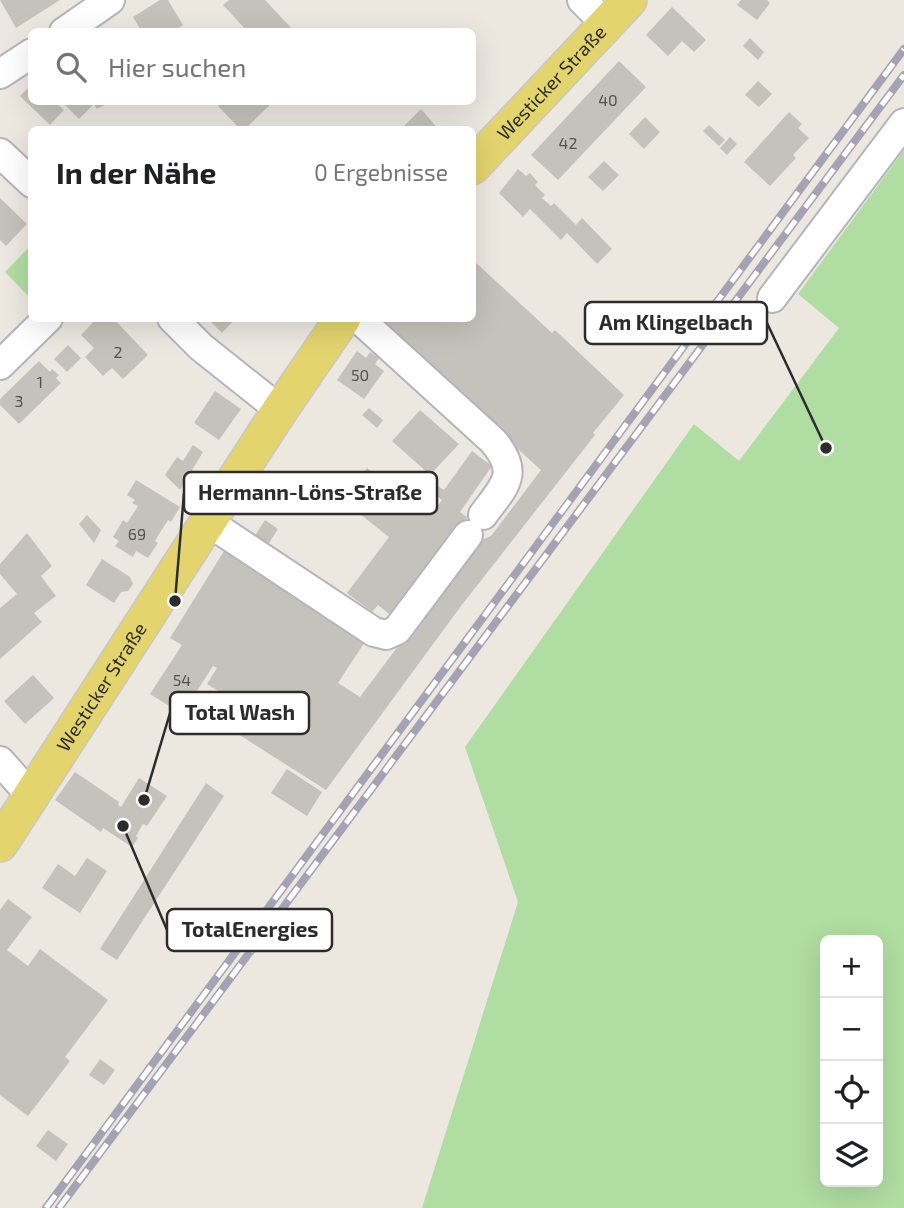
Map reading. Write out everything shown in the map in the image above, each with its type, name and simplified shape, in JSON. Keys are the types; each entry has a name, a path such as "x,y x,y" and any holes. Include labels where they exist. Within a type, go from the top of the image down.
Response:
{"main road":[{"name":"Westicker Straße","path":"476,163 618,13"},
{"name":"Westicker Straße","path":"0,844 280,410 341,322"}],"street":[{"path":"70,28 110,0"},
{"path":"582,0 618,13"},
{"path":"0,74 28,56"},
{"path":"772,298 904,123"},
{"path":"0,153 28,179"},
{"path":"0,365 44,322"},
{"path":"176,322 201,347 280,410"},
{"path":"208,522 373,632 386,635 397,630 503,486 509,470 504,454 493,441 362,322"},
{"path":"0,761 32,797"}],"green space":[{"path":"904,150 904,1208 422,1208 518,902 465,747 694,424 739,461 839,328 798,294"},
{"path":"28,248 28,296 5,272"}],"building":[{"path":"0,0 60,0 16,28"},
{"path":"160,0 168,0 183,25 179,28 140,28 133,17"},
{"path":"229,0 265,0 291,28 244,28 223,5"},
{"path":"741,0 767,0 770,3 757,20 737,5"},
{"path":"672,7 706,40 694,52 682,41 668,56 646,35"},
{"path":"750,38 764,52 758,60 743,46"},
{"path":"619,61 646,87 558,180 531,155"},
{"path":"758,81 772,94 759,107 745,95"},
{"path":"28,88 28,104 20,96"},
{"path":"29,105 58,105 64,110 50,125"},
{"path":"65,105 93,105 79,119"},
{"path":"270,105 248,126 237,126 218,106"},
{"path":"421,109 436,126 404,126"},
{"path":"789,112 802,124 798,128 809,138 793,155 796,158 770,186 744,162"},
{"path":"645,117 660,132 644,149 629,134"},
{"path":"709,125 725,140 719,146 703,131"},
{"path":"730,137 737,144 727,155 720,148"},
{"path":"604,161 619,175 603,191 588,177"},
{"path":"518,169 526,176 530,173 538,182 535,185 545,195 542,198 551,206 554,203 576,225 582,218 612,249 597,264 567,233 561,240 530,209 523,217 499,193"},
{"path":"0,198 27,224 6,246 0,240"},
{"path":"476,263 552,333 555,330 624,395 461,606 326,790 227,727 241,705 207,684 217,668 213,666 182,714 150,694 182,645 170,638 224,551 366,640 338,683 360,697 476,542 491,536 541,470 378,323 476,322"},
{"path":"93,322 117,322 148,355 123,379 112,368 103,376 85,357 94,348 81,335"},
{"path":"211,322 232,322 222,333"},
{"path":"68,345 81,358 67,372 54,359"},
{"path":"357,351 366,358 370,352 379,358 375,364 384,371 364,399 337,380"},
{"path":"39,361 50,372 52,369 59,375 56,378 61,383 19,424 0,405 0,399"},
{"path":"215,391 241,409 219,440 194,423"},
{"path":"369,408 383,420 377,428 362,415"},
{"path":"420,410 459,444 430,475 392,441"},
{"path":"193,445 203,452 180,490 165,475 177,457 183,461"},
{"path":"472,451 492,466 460,512 467,517 392,616 378,605 372,612 347,593 389,537 341,499 367,468 413,506 415,503 431,514 442,500 430,491 435,484 444,490"},
{"path":"136,480 180,507 171,522 168,520 161,531 155,541 158,543 148,558 136,551 133,557 115,546 119,541 113,537 123,520 127,523 138,506 132,503 135,500 127,495"},
{"path":"87,515 101,530 94,543 79,524"},
{"path":"265,520 278,529 267,546 254,537"},
{"path":"27,533 52,566 41,576 56,596 34,613 42,622 0,659 0,608 17,594 0,574 0,564"},
{"path":"102,559 130,577 133,584 128,591 121,592 114,603 86,585"},
{"path":"33,675 54,698 25,724 4,701"},
{"path":"287,769 322,792 307,816 271,793"},
{"path":"75,772 119,802 121,807 139,778 167,796 147,826 143,824 132,847 103,828 101,832 55,800"},
{"path":"206,783 224,796 117,960 100,949"},
{"path":"87,858 107,871 80,913 42,888 58,864 75,876"},
{"path":"8,899 32,917 7,950 28,966 40,949 108,1000 65,1057 70,1061 28,1116 0,1095 0,910"},
{"path":"100,1059 115,1070 104,1085 89,1075"},
{"path":"48,1130 68,1144 56,1161 36,1146"}],"railway":[{"path":"46,1208 904,49"},
{"path":"59,1208 904,75"}],"place":[{"name":"Am Klingelbach","path":"826,448"},
{"name":"Hermann-Löns-Straße","path":"175,601"},
{"name":"Total Wash","path":"144,800"},
{"name":"TotalEnergies","path":"123,826"}]}
